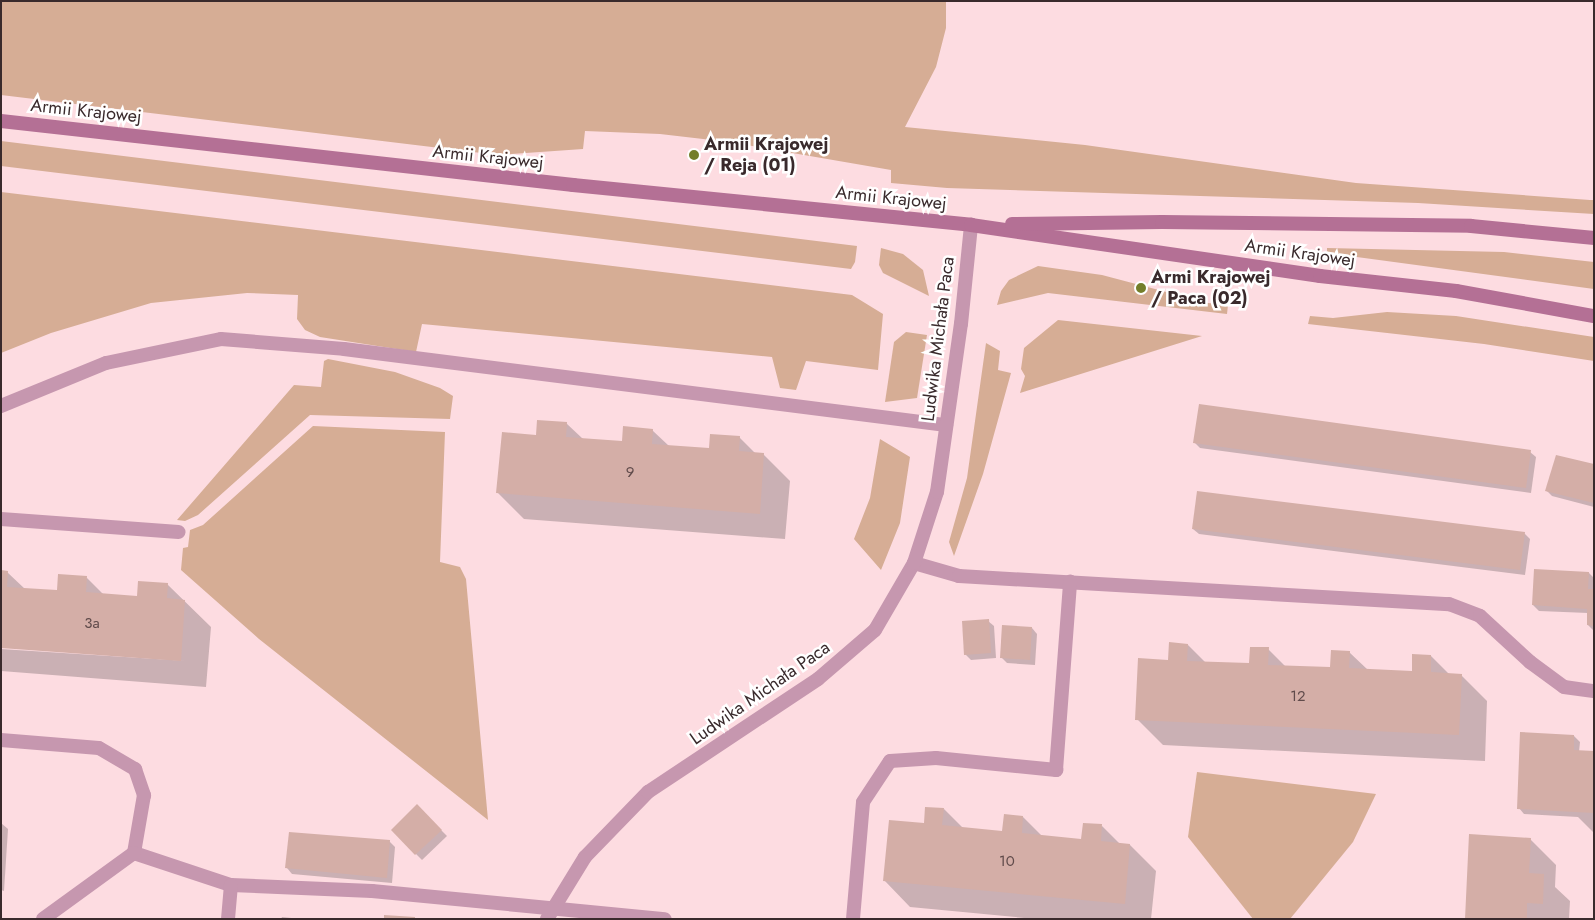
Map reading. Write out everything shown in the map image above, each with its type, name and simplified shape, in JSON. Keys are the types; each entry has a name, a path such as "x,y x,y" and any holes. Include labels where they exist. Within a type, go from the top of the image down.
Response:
{"main road":[{"name":"Armii Krajowej","path":"1,121 572,185 971,225 1320,276 1456,291 1594,316"},
{"name":"Armii Krajowej","path":"971,225 1162,222 1461,226 1594,238"}],"street":[{"name":"Ludwika Michała Paca","path":"549,914 585,857 648,792 818,679 875,630 914,563 937,492 961,324 971,225"},
{"path":"1,406 106,363 221,339 344,348 946,425"},
{"path":"1,519 179,532"},
{"path":"914,563 959,576 1449,604 1480,616 1530,662 1564,687 1594,691"},
{"path":"853,919 862,802 890,762 936,758 1056,770 1070,582"},
{"path":"1,740 99,748 135,769 144,795 134,853 42,919"},
{"path":"134,853 231,885 372,891 549,914 665,919"},
{"path":"228,919 231,885"}],"shaded area":[{"path":"1,1 946,1 946,28 936,67 905,127 1085,145 1356,183 1594,200 1594,214 1418,203 947,188 891,183 891,170 729,142 660,134 585,131 583,149 498,155 1,95"},
{"path":"1,141 857,246 855,262 851,269 1,166"},
{"path":"1,192 852,295 883,314 878,370 806,361 796,390 780,388 772,357 422,324 416,352 320,337 305,330 297,319 298,295 247,293 151,303 51,333 1,353"},
{"path":"881,248 903,254 923,270 929,296 883,273 879,265"},
{"path":"1327,248 1504,252 1594,262 1594,289 1327,253"},
{"path":"1038,266 1102,275 1208,303 1228,305 1227,314 1048,293 997,305 1001,291 1009,280"},
{"path":"1387,312 1456,316 1594,337 1594,361 1484,344 1308,324 1310,316 1333,318"},
{"path":"1058,320 1202,336 1020,393 1025,376 1021,369 1024,348"},
{"path":"906,332 927,335 917,398 885,402 894,342"},
{"path":"986,343 1000,351 998,370 1011,373 983,474 954,556 949,542 967,478"},
{"path":"328,359 395,372 440,388 453,396 450,419 310,415 198,515 185,521 177,520 294,385 321,387 324,361"},
{"path":"313,426 445,432 440,562 460,567 466,579 488,820 259,639 181,570 183,548 188,547 190,530 203,525"},
{"path":"880,439 910,457 900,523 881,570 854,539 870,498"},
{"path":"1197,772 1376,794 1353,842 1290,919 1253,919 1188,837"}],"building":[{"path":"1199,404 1531,450 1526,488 1193,443"},
{"path":"537,420 567,422 566,437 622,441 623,426 653,429 652,444 709,448 710,434 740,436 739,451 764,453 760,514 496,493 502,432 536,435"},
{"path":"1556,455 1594,464 1594,503 1545,491"},
{"path":"1197,491 1525,532 1520,570 1192,529"},
{"path":"1534,569 1589,572 1588,589 1594,589 1594,626 1587,625 1587,609 1532,605"},
{"path":"1,570 8,571 7,587 57,590 58,574 87,576 86,592 137,596 138,581 168,583 167,598 185,600 181,661 1,648"},
{"path":"989,619 991,653 964,655 962,621"},
{"path":"1002,625 1032,627 1030,660 1000,658"},
{"path":"1169,642 1188,644 1187,661 1249,663 1250,647 1269,647 1268,665 1330,667 1331,650 1350,651 1349,668 1412,671 1412,654 1431,655 1431,672 1462,674 1459,735 1135,720 1138,658 1168,660"},
{"path":"1520,732 1574,735 1574,750 1594,751 1594,813 1517,809"},
{"path":"417,804 442,830 415,855 391,830"},
{"path":"925,807 944,808 942,825 1002,831 1004,814 1023,816 1022,833 1081,839 1083,823 1102,824 1101,841 1130,844 1125,904 883,881 889,820 924,823"},
{"path":"289,832 390,840 387,878 285,868"},
{"path":"1469,834 1531,838 1529,873 1544,874 1543,904 1527,903 1527,919 1465,919"},
{"path":"384,915 415,917 415,919 384,919"}],"place":[{"name":"Armii Krajowej / Reja (01)","path":"694,155"},
{"name":"Armi Krajowej / Paca (02)","path":"1141,288"}]}
